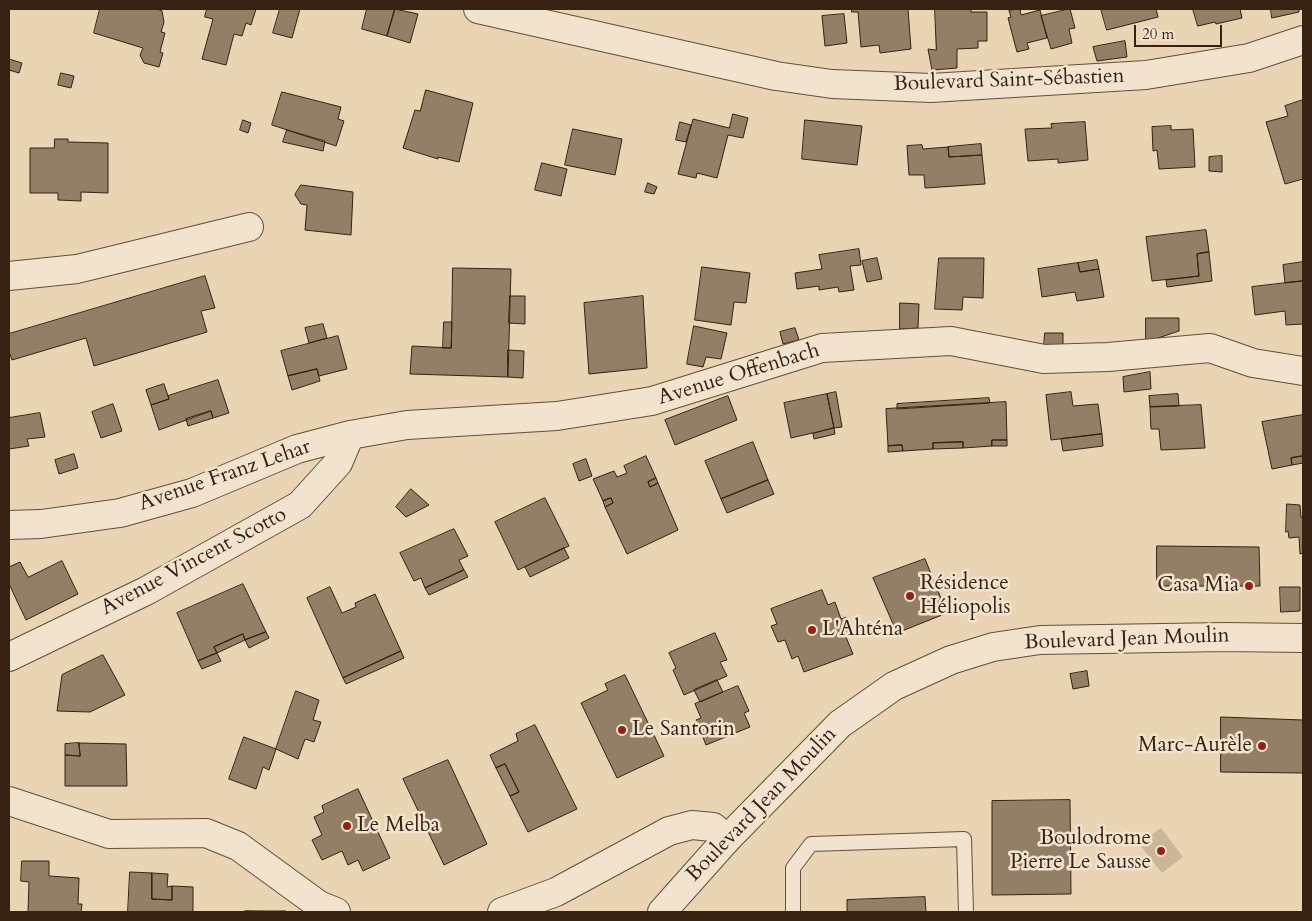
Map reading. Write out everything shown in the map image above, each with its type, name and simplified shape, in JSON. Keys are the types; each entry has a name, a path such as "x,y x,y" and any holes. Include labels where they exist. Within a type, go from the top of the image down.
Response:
{"street":[{"name":"Boulevard Saint-Sébastien","path":"478,9 776,76 832,84 911,88 1024,84 1146,75 1249,58 1303,40"},
{"path":"9,276 77,269 248,227"},
{"name":"Avenue Offenbach","path":"350,435 407,425 557,416 652,401 822,348 951,340 1044,359 1108,357 1210,348 1253,363 1303,371"},
{"name":"Avenue Franz Lehar","path":"9,525 41,524 120,512 192,493 297,449 350,435"},
{"name":"Avenue Vincent Scotto","path":"9,656 146,591 300,505 338,463 350,435"},
{"name":"Boulevard Jean Moulin","path":"662,912 727,839 840,724 894,686 951,660 993,647 1040,640 1225,637 1303,638"},
{"path":"9,801 109,834 206,833 238,846 319,905 336,912"},
{"path":"502,912 556,892 669,831 692,825 712,826 727,839"}],"lane":[{"path":"793,912 793,868 811,844 964,839 966,912"}],"shaded area":[{"name":"Boulodrome Pierre Le Sausse","path":"1161,828 1183,857 1162,873 1139,844"}],"building":[{"path":"100,9 157,9 162,11 164,22 161,32 165,33 160,52 163,53 159,67 144,63 140,55 143,48 94,33"},
{"path":"207,9 256,9 251,25 246,23 242,36 234,34 226,65 202,59 213,19 205,17"},
{"path":"280,9 300,9 292,38 273,33"},
{"path":"367,9 395,9 387,36 362,29"},
{"path":"395,9 418,14 410,43 387,36"},
{"path":"852,9 908,9 911,49 880,53 879,45 861,47 858,12 852,12"},
{"path":"935,9 971,9 971,12 987,12 987,41 978,41 978,48 957,49 957,68 932,70 928,49 936,50"},
{"path":"1020,9 1021,15 1040,10 1047,38 1027,43 1029,49 1017,52 1008,18 1011,17 1009,11"},
{"path":"1070,9 1075,28 1069,29 1072,43 1051,49 1041,16"},
{"path":"1101,9 1156,9 1158,17 1107,30"},
{"path":"1193,9 1240,9 1242,18 1198,26"},
{"path":"1271,9 1299,9 1299,12 1272,18"},
{"path":"844,14 847,43 825,46 822,16"},
{"path":"1125,41 1127,57 1097,61 1093,47"},
{"path":"9,59 22,63 19,73 9,70"},
{"path":"61,73 74,76 71,88 58,85"},
{"path":"426,90 473,103 459,162 438,157 438,159 403,148 415,110 420,111"},
{"path":"282,92 341,107 338,119 344,121 336,146 272,125"},
{"path":"1303,100 1303,179 1285,184 1266,122 1288,116 1285,106"},
{"path":"733,114 748,118 743,138 728,135 717,178 697,173 696,178 678,174 693,119 729,128"},
{"path":"243,120 251,123 248,133 240,130"},
{"path":"805,120 862,126 857,165 802,159"},
{"path":"680,122 691,125 686,142 676,140"},
{"path":"1085,122 1088,160 1058,163 1058,159 1028,161 1025,129 1052,128 1051,124"},
{"path":"1171,126 1171,130 1193,129 1195,167 1159,169 1157,150 1153,151 1152,127"},
{"path":"573,129 622,139 615,175 565,165"},
{"path":"287,130 325,141 323,151 283,142"},
{"path":"55,139 68,139 68,142 108,143 108,193 81,192 81,201 58,200 58,193 30,193 30,148 54,148"},
{"path":"981,144 982,155 949,157 948,147"},
{"path":"922,145 923,149 948,147 949,157 982,155 985,184 925,188 924,175 909,175 907,146"},
{"path":"1222,156 1222,172 1209,171 1209,157"},
{"path":"542,163 567,169 561,196 535,190"},
{"path":"648,183 657,187 654,194 645,192"},
{"path":"301,185 353,192 351,235 305,230 307,205 301,204 295,195"},
{"path":"1206,230 1209,252 1197,254 1199,276 1152,281 1146,237"},
{"path":"859,249 861,265 850,266 854,290 839,292 838,287 819,290 819,286 797,289 795,273 822,269 819,255"},
{"path":"1209,252 1212,281 1167,287 1166,280 1199,276 1197,254"},
{"path":"877,258 882,279 867,282 862,261"},
{"path":"939,258 984,258 983,298 963,297 962,310 935,309"},
{"path":"1097,260 1099,269 1080,272 1078,263"},
{"path":"1303,262 1303,281 1285,283 1283,265"},
{"path":"1078,263 1080,272 1099,269 1104,297 1077,301 1075,292 1042,297 1038,269"},
{"path":"702,267 750,273 746,303 734,302 731,325 695,320"},
{"path":"453,268 511,269 508,377 410,374 412,346 451,348"},
{"path":"205,276 215,308 201,311 207,332 94,366 86,338 12,360 9,351 9,334"},
{"path":"1303,281 1303,324 1286,325 1285,311 1255,315 1252,287"},
{"path":"510,296 525,296 525,324 509,323"},
{"path":"643,296 647,368 589,374 584,303"},
{"path":"900,303 919,304 918,328 900,329"},
{"path":"1146,318 1179,318 1179,331 1146,342"},
{"path":"444,322 452,322 451,348 443,348"},
{"path":"323,324 327,338 309,343 305,328"},
{"path":"694,326 727,333 721,359 706,357 703,367 687,364"},
{"path":"795,328 799,340 783,344 780,332"},
{"path":"1045,333 1063,333 1063,347 1044,346"},
{"path":"338,336 347,369 319,376 317,369 288,376 281,351"},
{"path":"508,350 524,351 523,378 508,377"},
{"path":"317,369 320,381 292,390 288,376"},
{"path":"1150,372 1151,389 1124,392 1123,377"},
{"path":"218,380 229,413 213,418 211,411 159,430 151,405 169,399 168,396"},
{"path":"164,384 169,399 151,405 146,390"},
{"path":"836,392 842,427 834,428 827,394"},
{"path":"1071,392 1073,406 1098,404 1102,434 1051,440 1046,395"},
{"path":"827,394 834,428 791,438 784,403"},
{"path":"1178,394 1179,406 1150,407 1149,396"},
{"path":"728,396 737,420 675,445 665,420"},
{"path":"989,398 990,403 897,409 897,404"},
{"path":"1006,402 1007,440 992,440 992,446 963,448 963,442 933,443 933,449 903,451 902,445 888,446 886,409"},
{"path":"113,404 122,431 101,438 92,412"},
{"path":"1201,405 1205,448 1161,450 1159,429 1151,429 1150,407"},
{"path":"211,411 213,418 188,426 186,419"},
{"path":"40,413 45,437 27,439 29,446 9,449 9,418"},
{"path":"1303,415 1303,456 1291,458 1292,465 1272,469 1262,422"},
{"path":"834,428 835,434 814,439 813,434"},
{"path":"1102,434 1103,446 1063,451 1061,439"},
{"path":"992,440 1007,440 1007,446 992,446"},
{"path":"753,442 768,480 721,499 705,461"},
{"path":"963,442 963,448 933,449 933,443"},
{"path":"902,445 903,451 888,452 888,446"},
{"path":"74,454 78,468 59,474 55,460"},
{"path":"646,456 656,478 648,482 650,487 658,483 678,530 627,554 605,507 613,503 611,498 603,501 593,479 614,471 617,477 627,473 624,466"},
{"path":"1303,456 1303,463 1292,465 1291,458"},
{"path":"586,459 592,476 579,481 573,464"},
{"path":"656,478 658,483 650,487 648,482"},
{"path":"768,480 774,494 727,513 721,499"},
{"path":"411,489 429,505 406,517 396,507"},
{"path":"545,498 569,546 518,570 495,522"},
{"path":"611,498 613,503 605,507 603,501"},
{"path":"1287,504 1300,505 1301,517 1303,517 1303,553 1300,554 1299,537 1289,538 1288,531 1286,532"},
{"path":"454,529 468,556 459,560 464,570 425,588 421,578 414,581 400,553"},
{"path":"1157,546 1259,547 1260,586 1157,586"},
{"path":"564,548 569,558 530,577 525,567"},
{"name":"Résidence Héliopolis","path":"925,559 947,613 897,633 873,578"},
{"path":"62,561 78,594 26,620 9,584 9,567 20,562 28,577"},
{"path":"464,570 468,577 429,595 425,588"},
{"path":"243,584 266,632 245,640 243,634 214,647 217,653 198,661 177,613"},
{"path":"330,587 342,613 356,607 355,603 375,594 401,651 343,678 307,598"},
{"path":"1280,587 1300,587 1300,611 1281,612"},
{"name":"L'Ahténa","path":"822,590 828,605 835,602 841,619 846,617 853,634 846,637 853,654 804,672 798,656 792,659 785,640 778,642 771,626 777,624 771,609"},
{"path":"266,632 269,638 249,648 245,640"},
{"path":"715,633 727,660 720,662 727,676 684,695 673,670 676,668 669,653"},
{"path":"243,634 245,640 217,653 214,647"},
{"path":"401,651 404,658 346,684 343,678"},
{"path":"217,653 221,661 202,669 198,661"},
{"path":"103,655 125,695 90,712 57,711 62,675"},
{"path":"1087,671 1089,686 1073,689 1070,674"},
{"name":"Le Santorin","path":"625,675 664,756 617,778 581,703 608,690 605,684"},
{"path":"717,680 723,692 700,702 694,690"},
{"path":"738,686 749,711 744,713 750,727 706,745 696,720 701,718 695,704"},
{"path":"296,691 319,700 313,720 321,722 314,742 305,739 298,759 276,749"},
{"name":"Marc-Aurèle","path":"1221,717 1303,720 1303,773 1221,772"},
{"path":"535,725 577,809 528,832 510,796 519,792 505,764 496,768 490,755 518,741 516,734"},
{"path":"244,737 276,749 269,770 263,767 256,789 229,779"},
{"path":"79,743 80,756 65,755 65,744"},
{"path":"79,743 126,744 127,786 65,786 65,755 80,756"},
{"path":"448,760 487,844 444,865 403,779"},
{"path":"505,764 519,792 510,796 496,768"},
{"name":"Le Melba","path":"358,789 390,858 363,871 358,860 348,865 342,851 322,860 312,840 322,835 314,817 324,812 322,806"},
{"path":"1070,800 1071,894 992,895 992,801"},
{"path":"22,861 49,861 49,876 79,878 78,904 82,904 81,912 28,912 29,882 21,881"},
{"path":"130,872 152,873 152,899 172,900 172,886 193,887 193,912 128,912"},
{"path":"152,873 168,874 167,887 172,886 172,900 152,899"},
{"path":"925,897 926,912 847,912 847,900"},
{"path":"245,911 286,911 285,912"}],"place":[{"name":"Casa Mia","path":"1249,586"},
{"name":"Résidence Héliopolis","path":"910,596"},
{"name":"L'Ahténa","path":"812,630"},
{"name":"Le Santorin","path":"622,730"},
{"name":"Marc-Aurèle","path":"1262,746"},
{"name":"Le Melba","path":"347,826"},
{"name":"Boulodrome Pierre Le Sausse","path":"1161,851"}]}
